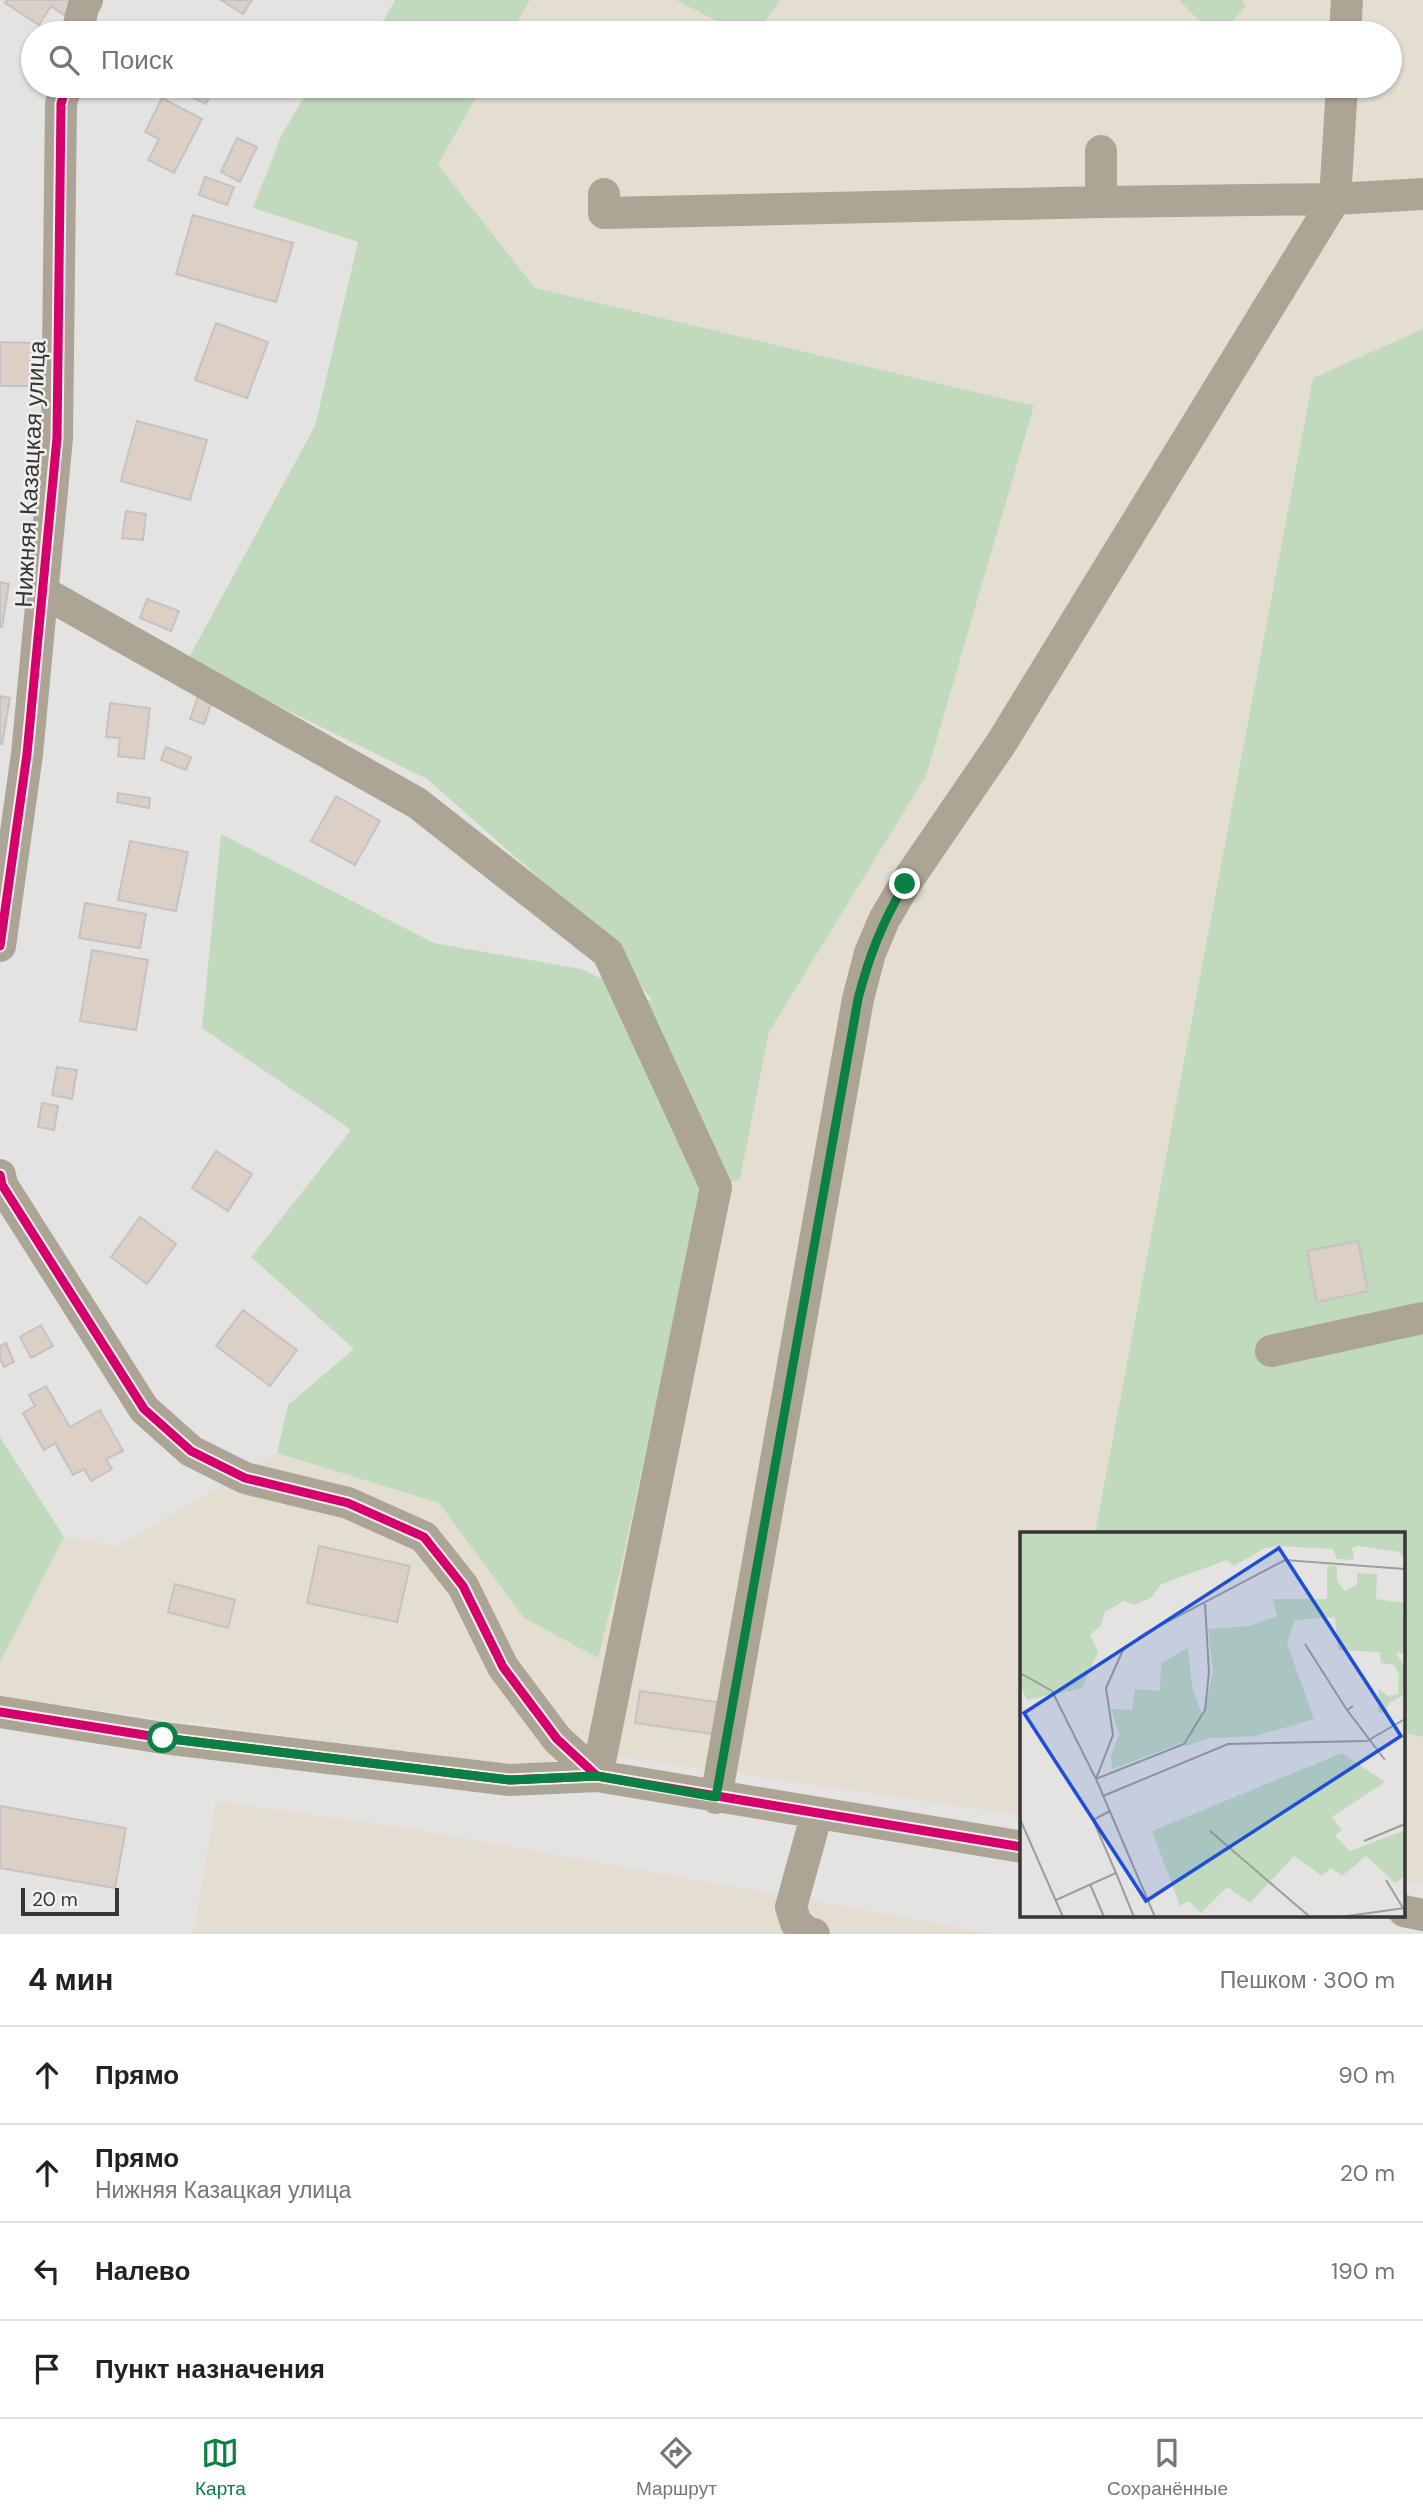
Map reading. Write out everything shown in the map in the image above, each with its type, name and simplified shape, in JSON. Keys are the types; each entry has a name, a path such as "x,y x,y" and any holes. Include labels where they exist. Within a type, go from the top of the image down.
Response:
{"street":[{"path":"80,21 88,0"},
{"path":"1346,21 1347,0"},
{"name":"Нижняя Казацкая улица","path":"0,946 27,754 57,438 63,98"},
{"path":"716,1797 858,999 870,953 884,920 905,884 1002,742 1335,199 1341,98"},
{"path":"1101,150 1101,202"},
{"path":"604,194 604,213 1335,199 1423,194"},
{"path":"43,593 417,803 608,953 614,965 716,1187 597,1776"},
{"path":"0,1175 2,1185 144,1409 191,1451 245,1478 348,1503 424,1537 463,1586 503,1667 557,1739 597,1776"},
{"path":"1271,1351 1423,1318"},
{"path":"0,1712 163,1738 510,1780 597,1776 1020,1847"},
{"path":"814,1934 808,1933 796,1923 791,1907 817,1813"}],"shaded area":[{"path":"530,0 676,0 717,21 518,21"},
{"path":"780,0 1423,0 1423,329 1313,378 1095,1532 1020,1532 1020,1815 595,1753 522,1767 0,1697 0,1662 64,1537 118,1546 277,1453 439,1503 524,1618 598,1658 622,1563 701,1193 740,1179 769,1032 926,776 1034,407 535,288 438,165 475,98 1402,98 1402,21 765,21"},
{"path":"1406,1733 1423,1737 1423,1885 1406,1882"},
{"path":"216,1801 406,1828 996,1934 193,1934"}],"green space":[{"path":"395,0 530,0 518,21 384,21"},
{"path":"676,0 780,0 765,21 717,21"},
{"path":"1179,0 1242,0 1246,6 1233,21 1199,21"},
{"path":"304,98 475,98 438,165 535,288 1034,406 926,776 769,1032 740,1179 701,1193 622,1563 598,1658 524,1618 439,1503 277,1453 288,1405 354,1349 251,1257 351,1130 202,1028 221,834 434,943 581,969 653,1002 606,937 427,779 187,661 315,426 358,242 253,208 282,134"},
{"path":"1423,329 1423,1737 1406,1733 1406,1532 1095,1532 1313,378"},
{"path":"0,1437 64,1537 0,1662"}],"building":[{"path":"7,0 73,0 64,15 51,6 42,21 33,21 5,3"},
{"path":"221,0 252,0 243,14"},
{"path":"162,98 202,119 174,173 148,160 159,139 145,132"},
{"path":"193,98 209,98 206,104"},
{"path":"237,138 257,147 240,182 221,172"},
{"path":"205,177 234,187 227,205 199,195"},
{"path":"193,215 293,243 276,302 176,274"},
{"path":"216,323 268,342 247,398 195,380"},
{"path":"0,342 31,343 30,386 0,386"},
{"path":"137,421 207,440 190,500 121,481"},
{"path":"126,511 146,514 143,540 122,538"},
{"path":"0,582 9,584 2,627 0,627"},
{"path":"147,599 179,611 171,631 140,618"},
{"path":"200,691 214,696 204,724 190,719"},
{"path":"0,696 10,698 2,744 0,744"},
{"path":"110,703 150,708 144,759 118,756 120,738 106,737"},
{"path":"166,747 191,757 186,770 161,760"},
{"path":"118,793 150,798 149,808 117,802"},
{"path":"336,796 380,821 355,865 311,841"},
{"path":"130,841 188,852 176,911 118,900"},
{"path":"85,903 146,914 140,948 79,938"},
{"path":"92,950 148,960 136,1030 80,1021"},
{"path":"57,1067 77,1070 72,1099 52,1095"},
{"path":"42,1103 58,1106 54,1130 38,1127"},
{"path":"216,1151 252,1174 228,1211 192,1188"},
{"path":"140,1217 176,1244 147,1284 111,1257"},
{"path":"1358,1241 1368,1291 1317,1302 1307,1251"},
{"path":"243,1310 297,1350 270,1386 216,1346"},
{"path":"41,1325 53,1346 31,1358 20,1337"},
{"path":"6,1343 14,1362 4,1367 0,1359 0,1346"},
{"path":"46,1386 70,1427 100,1410 123,1451 106,1459 112,1469 91,1481 84,1469 73,1475 55,1443 44,1450 23,1413 35,1406 29,1395"},
{"path":"319,1546 410,1566 397,1622 307,1603"},
{"path":"175,1584 235,1600 228,1628 168,1612"},
{"path":"640,1691 717,1702 713,1734 635,1723"},
{"path":"0,1806 126,1828 115,1888 0,1868"}],"cycle path":[{"path":"0,946 27,754 57,438 63,98"},
{"path":"0,1175 2,1185 144,1409 191,1451 245,1478 348,1503 424,1537 463,1586 503,1667 557,1739 597,1776 1020,1847"},
{"path":"0,1712 163,1738 510,1780 597,1776"}],"route":[{"path":"163,1738 510,1780 597,1776 716,1797 858,999 870,953 884,920 905,884"}]}
